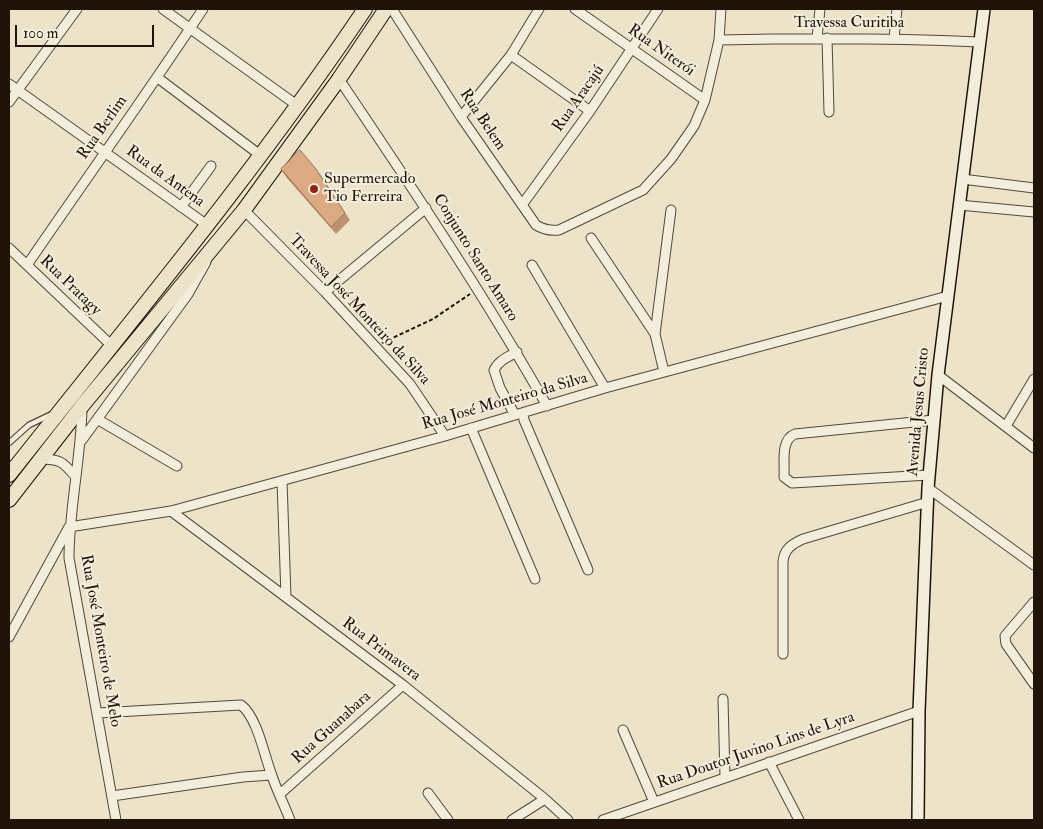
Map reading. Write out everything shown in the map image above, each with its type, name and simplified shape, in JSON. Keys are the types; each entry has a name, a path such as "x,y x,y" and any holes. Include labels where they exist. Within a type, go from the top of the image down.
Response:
{"highway":[{"path":"9,475 207,226 298,106 365,9"},
{"path":"9,500 82,406 244,210 386,9"}],"main road":[{"name":"Avenida Jesus Cristo","path":"918,820 919,711 928,488 938,375 984,9"}],"street":[{"path":"9,102 77,9"},
{"path":"163,9 298,106"},
{"name":"Rua Berlim","path":"27,265 104,152 158,78 203,9"},
{"name":"Rua Belem","path":"392,9 461,117 536,225 542,229 559,230 642,190 671,159 694,126 705,100"},
{"path":"461,117 511,55 540,9"},
{"name":"Rua Niterói","path":"575,9 705,100"},
{"name":"Rua Aracajú","path":"522,205 590,111 658,9"},
{"path":"705,100 719,40 721,9"},
{"path":"818,38 820,9"},
{"path":"894,38 897,9"},
{"path":"827,38 829,112"},
{"name":"Travessa Curitiba","path":"719,40 894,38 979,42"},
{"path":"511,55 590,111"},
{"path":"158,78 260,155"},
{"name":"Conjunto Santo Amaro","path":"339,78 426,208 517,352 547,406"},
{"name":"Rua da Antena","path":"9,84 207,226"},
{"path":"181,206 211,166"},
{"path":"962,179 1034,188"},
{"path":"959,205 1034,212"},
{"path":"325,292 426,208"},
{"name":"Travessa José Monteiro da Silva","path":"244,210 325,292 410,384 445,436"},
{"path":"655,334 672,210"},
{"path":"591,238 655,334 664,372"},
{"name":"Rua Pratagy","path":"9,248 111,345"},
{"path":"81,440 188,294 202,270 210,250"},
{"path":"532,265 605,388"},
{"name":"Rua José Monteiro da Silva","path":"69,527 172,511 445,436 605,388 948,296"},
{"path":"517,352 502,360 496,365 494,370 498,382 524,420 588,570"},
{"path":"938,375 1034,448"},
{"path":"1006,426 1034,379"},
{"name":"Rua José Monteiro de Melo","path":"82,406 81,440 69,527 69,558 116,820"},
{"path":"96,419 177,466"},
{"path":"930,475 792,483 784,477 785,443 789,436 795,434 934,420"},
{"path":"471,428 535,579"},
{"path":"41,459 60,461 75,476"},
{"path":"282,481 286,597"},
{"path":"928,488 1034,565"},
{"path":"784,654 783,562 784,555 790,546 803,538 928,502"},
{"name":"Rua Primavera","path":"172,511 403,685 568,820"},
{"path":"9,636 69,527"},
{"path":"1034,602 1005,636 1006,644 1034,684"},
{"name":"Rua Guanabara","path":"280,794 403,685"},
{"path":"723,699 725,778"},
{"path":"98,712 237,704 244,707 251,718 271,775 290,820"},
{"name":"Rua Doutor Juvino Lins de Lyra","path":"604,820 919,711"},
{"path":"623,730 654,802"},
{"path":"769,762 799,820"},
{"path":"112,796 243,777 271,775"},
{"path":"428,793 448,820"},
{"path":"512,820 545,800"}],"lane":[{"path":"9,443 28,425 58,412"}],"path":[{"path":"376,346 433,319 477,289"}],"building":[{"name":"Supermercado Tio Ferreira","path":"300,150 316,169 345,213 331,227 281,169"}],"place":[{"name":"Supermercado Tio Ferreira","path":"314,189"}]}
